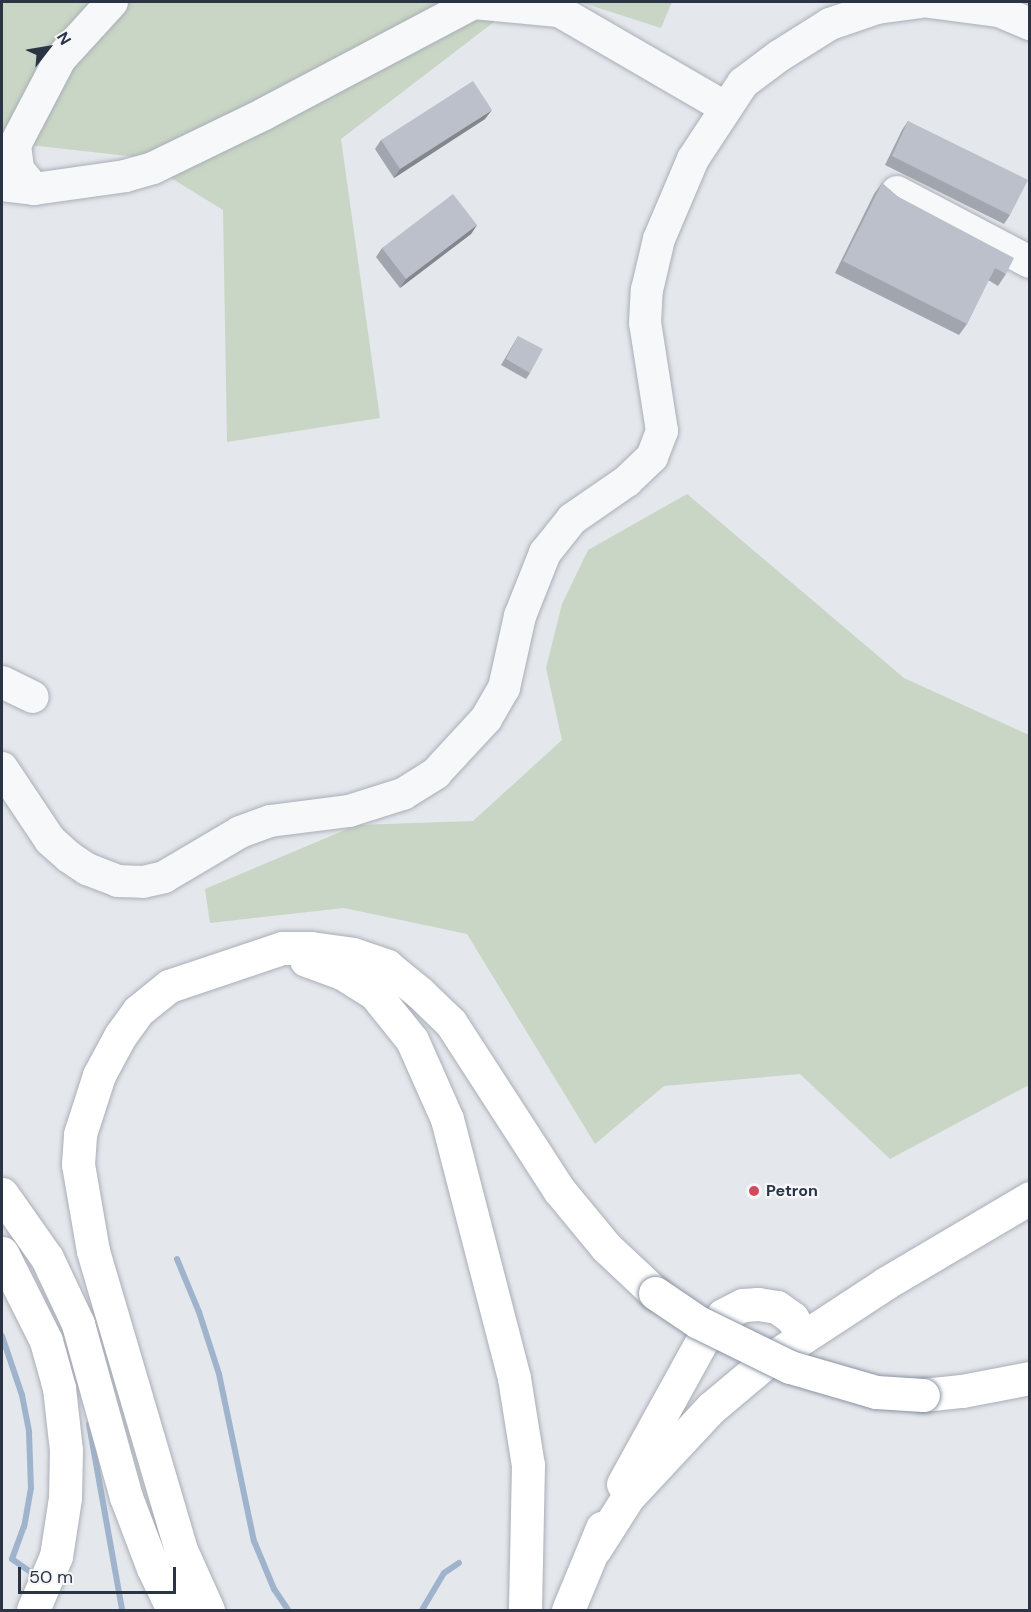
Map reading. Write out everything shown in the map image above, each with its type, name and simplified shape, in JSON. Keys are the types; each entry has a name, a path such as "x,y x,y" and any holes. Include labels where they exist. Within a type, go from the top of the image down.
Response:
{"main road":[{"path":"282,948 342,973 375,994 412,1040 447,1119 494,1293 514,1378 528,1465 528,1563 525,1611"},
{"path":"208,1611 181,1550 166,1491 93,1251 78,1164 80,1134 99,1075 120,1036 138,1011 169,986 282,948 311,948 353,954 387,966 420,993 451,1023 559,1190 606,1247 655,1293 698,1322 789,1367 876,1392 923,1395 962,1391 1029,1378"},
{"path":"2,1194 47,1258 78,1324 126,1497 153,1568 173,1611"},
{"path":"595,1549 628,1497 711,1408 767,1361 886,1283 1029,1198"},
{"path":"2,1253 46,1341 59,1388 66,1450 65,1498 56,1556 33,1611"},
{"path":"568,1611 595,1549 606,1513 702,1341 718,1320 728,1311 743,1305 767,1304 777,1307 792,1318 804,1337"}],"street":[{"path":"34,189 18,169 15,145 60,59 112,2"},
{"path":"2,768 50,840 87,869 118,881 143,882 164,877 223,840 270,821 349,811 403,794 436,773 486,719 504,688 514,653 520,616 545,553 572,519 627,481 652,457 662,431 645,323 647,290 659,239 693,159 743,83 778,56 830,24 877,8 920,2"},
{"path":"929,2 999,11 1029,24"},
{"path":"2,184 34,189 125,176 153,168 264,114 474,3 559,11 726,108"},
{"path":"897,192 1029,262"},
{"path":"2,682 33,697"}],"green space":[{"path":"2,2 520,2 341,139 380,418 227,442 223,210 137,157 2,142"},
{"path":"580,2 672,2 661,28"},
{"path":"687,494 904,678 1029,735 1029,1085 890,1159 800,1074 664,1086 595,1144 467,934 344,908 210,923 205,889 357,825 473,821 562,740 546,668 562,604 588,550"}],"building":[{"path":"473,81 492,110 400,169 381,140"},
{"path":"908,121 1028,180 1010,215 892,156"},
{"path":"882,183 897,196 1014,258 1006,274 995,268 967,324 843,261"},
{"path":"453,194 477,225 406,279 382,248"},
{"path":"518,336 543,349 530,373 506,359"}],"waterway":[{"path":"177,1259 199,1312 219,1374 254,1541 274,1589 288,1610"},
{"path":"2,1336 22,1395 29,1432 31,1488 24,1526 12,1559 38,1577"},
{"path":"89,1424 122,1610"},
{"path":"422,1610 444,1573 459,1563"}],"place":[{"name":"Petron","path":"754,1191"}]}
